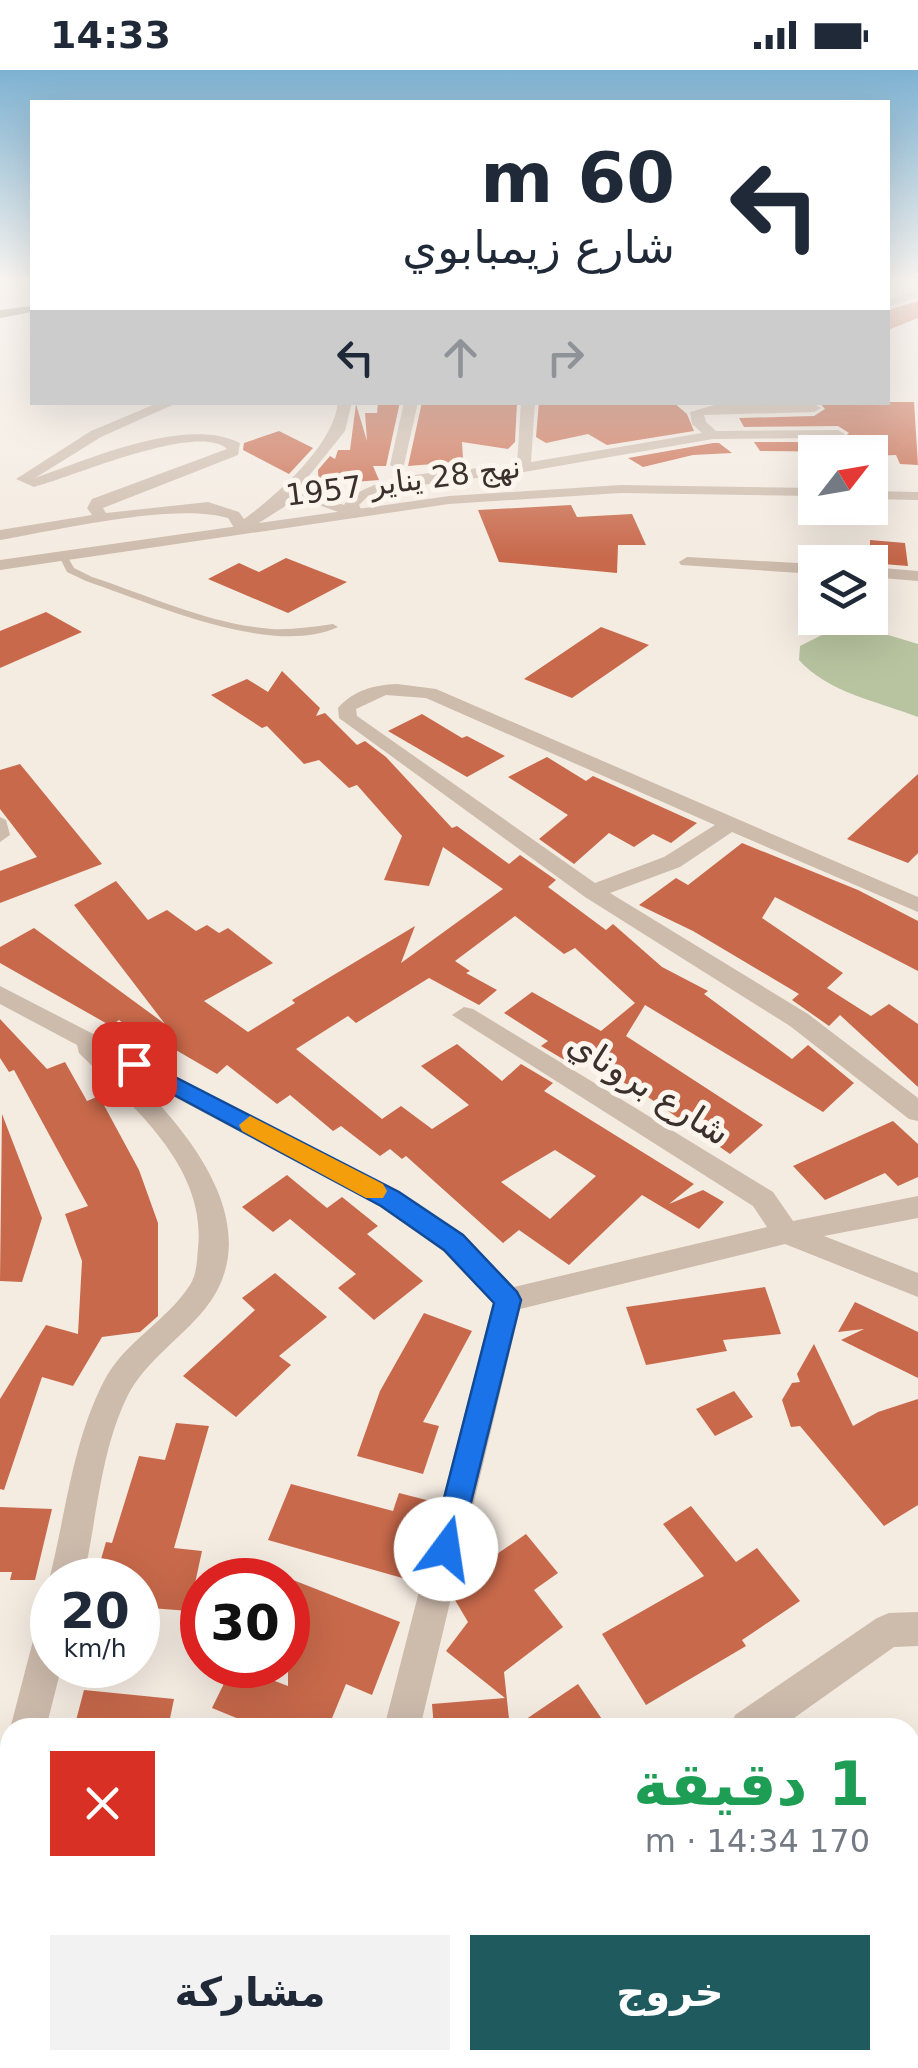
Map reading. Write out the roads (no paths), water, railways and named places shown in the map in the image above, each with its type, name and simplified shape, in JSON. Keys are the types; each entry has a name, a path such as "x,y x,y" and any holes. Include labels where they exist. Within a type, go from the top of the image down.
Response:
{"street":[{"path":"101,518 95,508 97,502 230,454 234,444 214,437 186,438 34,482 22,477 64,457 96,434 166,405"},
{"path":"0,535 101,518 208,507 231,512 241,528 295,492 336,431 346,412 345,405"},
{"path":"396,465 411,405"},
{"path":"524,468 528,405"},
{"path":"713,434 699,424 697,412 718,408 814,408"},
{"path":"354,514 351,504 363,492 387,485 524,468 713,434 838,434"},
{"name":"نهج 28 يناير 1957","path":"0,565 449,500 621,489 798,492"},
{"path":"295,492 354,514"},
{"path":"295,492 312,518"},
{"path":"888,495 918,496"},
{"path":"278,502 288,522"},
{"path":"687,562 798,567"},
{"path":"888,574 918,576"},
{"path":"918,905 430,693 410,689 369,693 347,708 348,718 593,892 799,1020 918,1112"},
{"path":"593,892 672,862 730,824"},
{"path":"0,994 390,1199 454,1242 508,1300"},
{"name":"شارع بروناي","path":"464,1015 762,1200 786,1233"},
{"path":"70,1030 150,1110 186,1156 208,1195 218,1237 206,1286 117,1384 97,1438 71,1558"},
{"path":"508,1300 786,1233 918,1207"},
{"path":"786,1233 918,1285"},
{"path":"404,1718 508,1300"},
{"path":"762,1718 889,1630 918,1629"},
{"path":"31,1718 38,1688"}],"lane":[{"path":"63,556 70,570 89,579 224,624 291,635 333,627"},
{"path":"0,820 4,835 0,840"}]}
